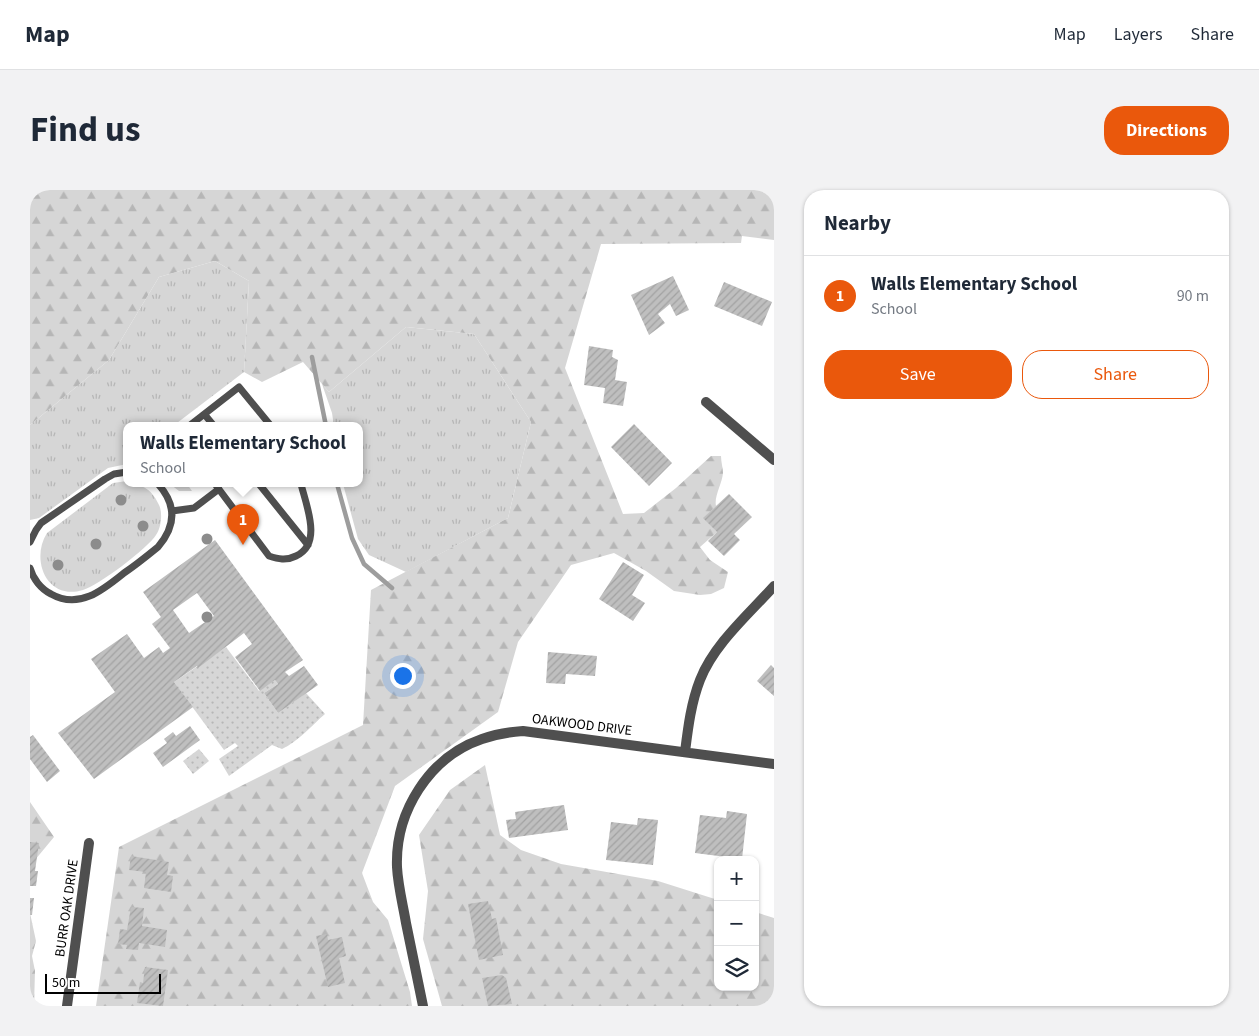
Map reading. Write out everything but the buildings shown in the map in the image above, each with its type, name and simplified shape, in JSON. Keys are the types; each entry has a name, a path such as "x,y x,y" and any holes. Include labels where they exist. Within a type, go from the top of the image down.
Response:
{"street":[{"path":"706,402 774,460"},
{"path":"685,752 694,695 708,663 717,649 774,586"},
{"name":"OAKWOOD DRIVE","path":"422,1006 400,892 397,867 398,848 400,834 410,804 420,787 445,759 480,739 501,733 523,731 774,764"},
{"name":"BURR OAK DRIVE","path":"66,1006 89,843"}],"lane":[{"path":"194,422 240,387 267,422"},
{"path":"205,414 211,422"},
{"path":"30,539 41,523 105,479 114,474 123,473"},
{"path":"30,568 35,579 49,593 67,600 86,598 107,587 158,547 169,531 172,511 167,496 160,487"},
{"path":"172,511 194,508 216,487"},
{"path":"218,487 269,556 287,559 302,553 308,545 311,535 302,487"},
{"path":"261,487 308,545"}],"green space":[{"path":"30,190 774,190 774,240 742,236 741,243 601,244 565,368 623,514 644,513 676,488 711,456 721,456 723,473 716,498 716,506 704,518 717,532 700,547 710,560 728,572 724,588 711,594 700,595 674,591 646,571 614,553 571,565 518,642 498,712 395,786 362,873 373,902 388,920 410,992 412,1006 96,1006 119,847 363,725 371,590 508,518 531,422 474,334 406,327 329,392 303,362 262,382 244,372 249,281 215,261 159,277 109,360 30,425"},
{"path":"215,261 249,281 244,372 178,422 123,422 123,465 108,468 39,518 30,520 30,425 109,360 159,277"},
{"path":"406,327 474,334 531,422 508,518 406,572 369,555 358,539 344,487 363,487 363,422 333,422 322,384 329,392"},
{"path":"123,482 123,487 143,487 150,492 160,508 161,520 156,535 133,557 100,582 83,590 70,592 60,590 51,584 41,566 42,544 47,533 113,483"},
{"path":"174,487 189,487 192,491 179,491"},
{"path":"226,647 259,691 275,680 278,684 264,693 278,713 306,693 325,714 288,746 282,749 272,745 229,776 219,759 238,746 235,743 224,750 174,682"},
{"path":"199,749 209,761 193,774 183,761"},
{"path":"485,765 500,835 521,850 561,864 658,881 714,899 714,991 759,991 759,913 774,918 774,1006 442,1006 423,939 428,891 419,835 450,790"},
{"path":"30,802 54,837 30,866"},
{"path":"30,913 36,941 32,956 35,971 34,1006 30,1006"}],"waterway":[{"path":"312,357 325,422"},
{"path":"338,487 352,538 364,564 392,588"}],"place":[{"name":"Walls Elementary School","path":"243,545"}]}
